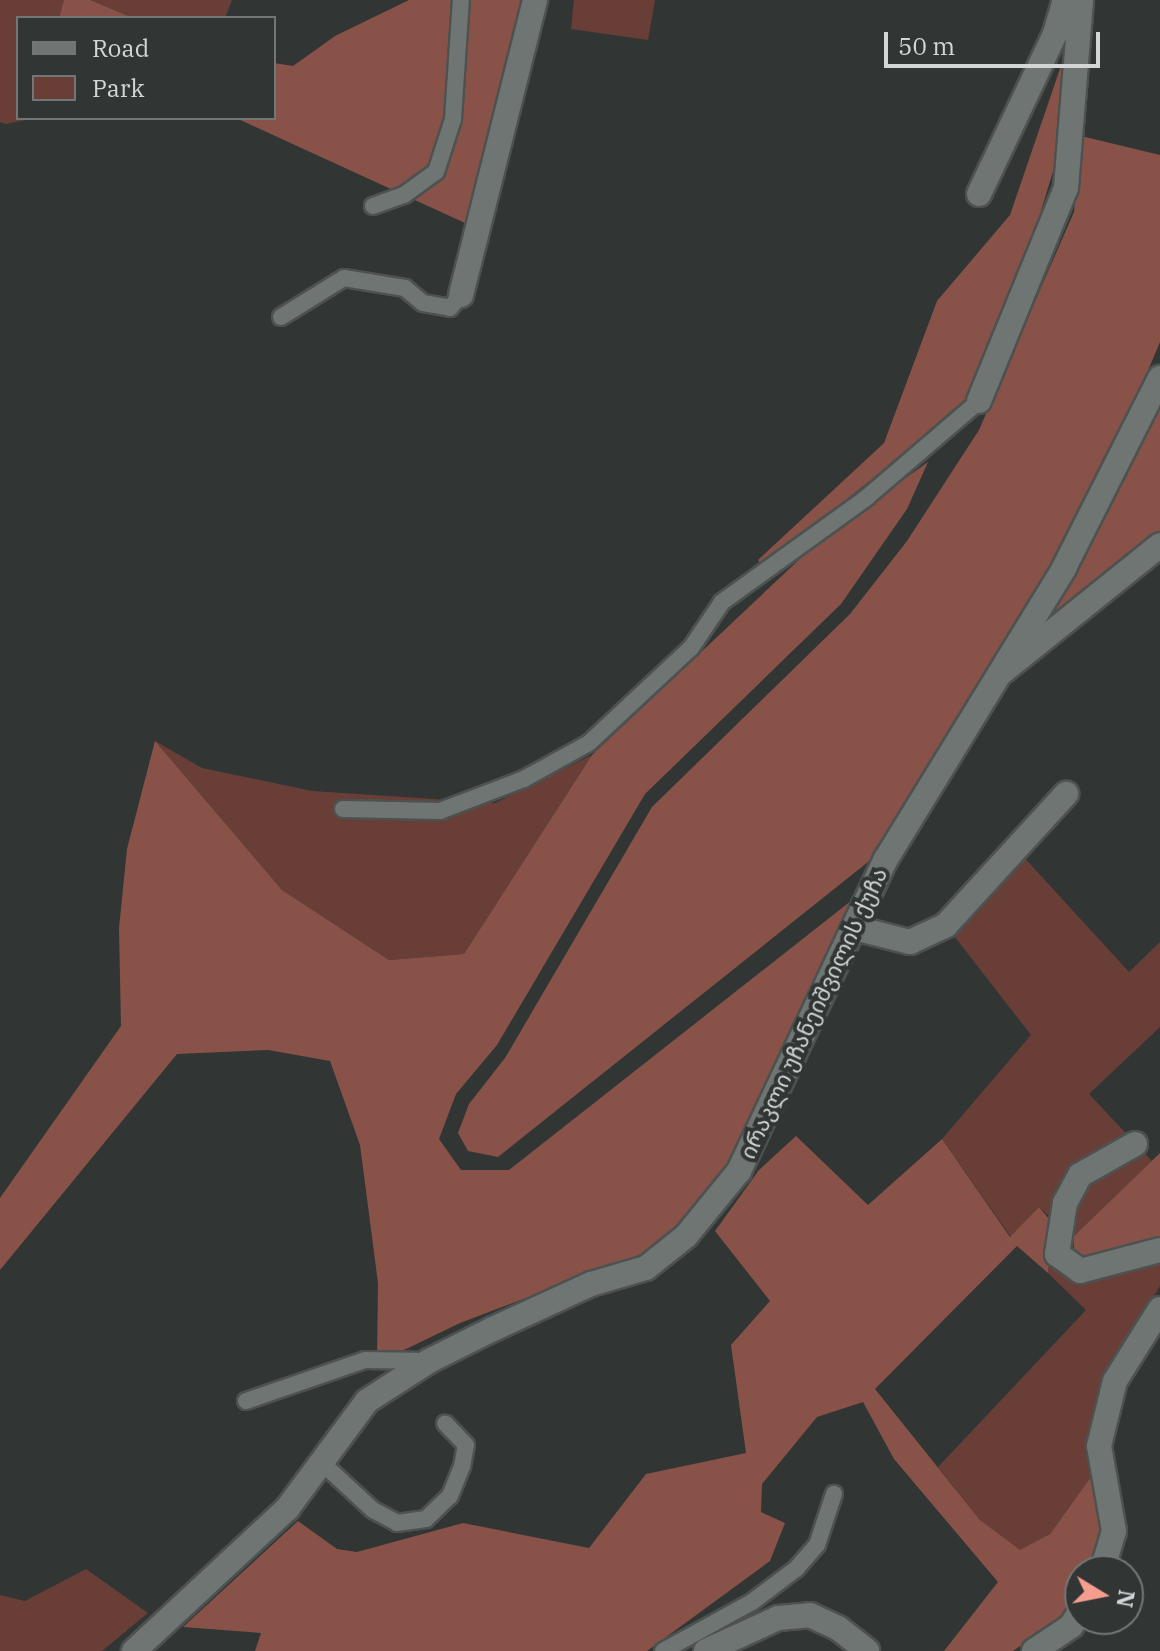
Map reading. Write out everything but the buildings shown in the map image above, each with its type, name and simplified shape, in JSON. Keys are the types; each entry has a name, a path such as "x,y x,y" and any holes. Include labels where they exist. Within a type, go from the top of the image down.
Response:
{"street":[{"path":"461,295 535,0"},
{"path":"979,194 1055,34 1065,0"},
{"path":"979,401 1066,188 1081,0"},
{"name":"ირაკლი უჩანეიშვილის ქუჩა","path":"134,1651 287,1509 367,1401 429,1361 591,1284 646,1268 686,1236 739,1171 886,859 1064,568 1160,378"},
{"path":"1001,673 1160,545"},
{"path":"855,928 910,942 946,925 1066,794"},
{"path":"1135,1144 1080,1175 1065,1203 1057,1254 1080,1271 1160,1250"},
{"path":"1107,1555 1114,1531 1099,1446 1115,1381 1160,1309"},
{"path":"706,1651 778,1618 810,1615 867,1651"},
{"path":"1034,1651 1064,1631"}],"lane":[{"path":"373,206 404,195 436,172 453,119 461,0"},
{"path":"281,317 344,278 405,288 423,303 450,308 461,295"},
{"path":"343,809 440,811 524,779 589,743 691,648 722,602 866,498 979,401"},
{"path":"246,1401 365,1360 429,1361"},
{"path":"320,1461 373,1510 397,1523 426,1519 450,1496 462,1467 466,1445 445,1423"},
{"path":"663,1651 752,1602 796,1569 817,1545 834,1494"}],"green space":[{"path":"0,0 64,0 60,16 16,16 16,120 25,120 6,124 0,122"},
{"path":"90,0 232,0 226,16 128,16"},
{"path":"574,0 655,0 648,40 571,29"},
{"path":"155,741 202,768 312,791 495,803 592,755 464,954 389,960 282,890"},
{"path":"1021,854 1129,972 1160,942 1160,1027 1089,1094 1152,1161 1073,1237 1039,1207 1011,1237 942,1139 1031,1035 951,932"},
{"path":"1045,1259 1072,1278 1087,1278 1160,1260 1160,1286 1103,1378 1087,1437 1093,1474 1050,1534 1020,1551 980,1520 938,1467 1086,1310 1048,1273"},
{"path":"86,1569 148,1613 102,1651 0,1651 0,1595 25,1601"}],"shaded area":[{"path":"64,0 90,0 128,16 60,16"},
{"path":"409,0 524,0 465,223 240,120 276,120 276,63 293,66 335,36"},
{"path":"1064,57 1055,165 1026,260 971,399 763,567 758,560 884,443 937,301 1010,215"},
{"path":"1081,136 1160,155 1160,342 1120,437 1051,571 873,858 498,1157 468,1151 458,1133 469,1104 505,1058 652,807 850,614 907,541 979,430 1074,212"},
{"path":"1160,402 1160,536 1034,638"},
{"path":"928,462 907,509 841,604 645,794 497,1045 456,1094 439,1139 461,1170 509,1170 861,893 746,1135 715,1188 663,1246 460,1323 377,1363 378,1283 360,1145 330,1061 268,1050 177,1054 0,1270 0,1198 121,1026 119,928 127,849 155,741 282,890 389,960 464,954 592,755 822,538"},
{"path":"796,1136 868,1205 942,1139 1010,1237 1039,1207 1050,1220 1048,1273 1017,1246 875,1389 980,1520 1020,1550 1050,1534 1093,1474 1102,1531 1095,1555 1064,1555 1064,1616 1013,1651 944,1651 998,1582 894,1459 863,1402 817,1417 762,1484 761,1512 785,1523 770,1561 647,1651 255,1651 261,1633 183,1627 298,1521 337,1549 357,1552 463,1523 589,1548 646,1474 746,1453 731,1345 770,1301 715,1231 759,1170"},
{"path":"1160,1153 1160,1243 1094,1263 1075,1256 1073,1237"}]}
